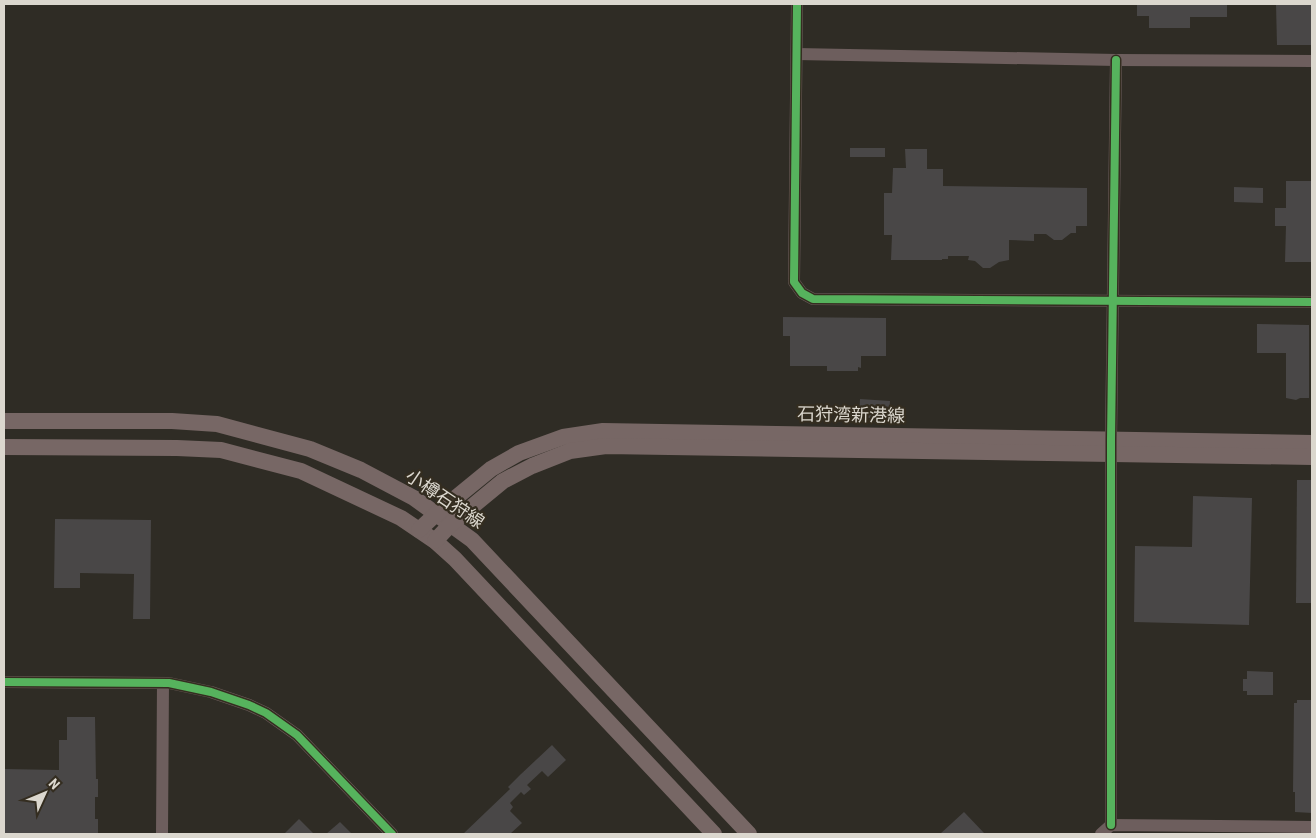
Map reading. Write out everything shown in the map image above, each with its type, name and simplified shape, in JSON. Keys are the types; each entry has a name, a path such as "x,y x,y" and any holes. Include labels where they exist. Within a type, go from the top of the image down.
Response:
{"main road":[{"name":"小樽石狩線","path":"4,421 172,421 217,424 310,449 352,466 414,498 472,540 749,834"},
{"name":"石狩湾新港線","path":"419,530 491,469 519,453 563,437 603,431 1111,447 1312,457"},
{"name":"石狩湾新港線","path":"435,541 451,524 503,480 570,451 606,446 1111,447 1312,443"},
{"path":"4,447 221,450 300,471 401,518 435,541 455,559 714,834"}],"street":[{"path":"797,4 794,282 806,297 814,299 1113,302 1312,302"},
{"path":"797,54 1116,60 1312,61"},
{"path":"1116,60 1106,830 1312,827"},
{"path":"4,682 163,683 211,692 249,705 284,725 297,735 392,834"},
{"path":"162,834 163,683"}],"building":[{"path":"1137,4 1227,4 1227,17 1190,17 1190,28 1149,28 1149,16 1137,16"},
{"path":"1276,4 1312,4 1312,45 1277,45"},
{"path":"850,148 885,148 885,157 850,157"},
{"path":"905,149 927,149 927,169 943,169 943,186 1087,188 1087,226 1076,226 1076,233 1071,233 1062,240 1054,240 1046,234 1034,234 1034,241 1009,240 1009,260 999,262 990,268 983,268 975,261 968,260 969,256 948,256 948,259 942,260 891,260 892,235 884,235 884,193 892,193 893,168 906,168"},
{"path":"1286,181 1312,181 1311,262 1285,262 1286,226 1275,226 1275,208 1286,208"},
{"path":"1234,187 1263,188 1263,203 1234,202"},
{"path":"783,317 886,318 886,356 861,356 861,368 858,367 858,371 827,371 827,366 790,366 790,336 783,336"},
{"path":"1257,324 1309,325 1309,398 1296,400 1286,398 1286,353 1257,353"},
{"path":"860,399 890,401 889,418 859,418"},
{"path":"1297,480 1312,480 1312,603 1296,603"},
{"path":"1193,496 1252,498 1249,625 1134,622 1135,546 1192,547"},
{"path":"55,519 151,520 150,619 133,619 134,574 80,573 80,588 54,588"},
{"path":"1247,671 1273,672 1273,695 1247,695 1247,691 1243,691 1243,679 1247,679"},
{"path":"1297,700 1312,700 1312,813 1295,812 1295,792 1293,792 1294,703 1297,703"},
{"path":"67,717 95,717 98,797 95,797 95,819 98,819 98,834 4,834 4,769 59,770 59,740 67,740"},
{"path":"552,745 566,760 548,777 542,771 527,785 531,789 524,795 521,792 510,803 513,807 510,811 522,823 510,834 463,834 510,789 508,787 520,775"},
{"path":"964,812 985,834 940,834"},
{"path":"299,819 314,834 284,834"},
{"path":"340,822 352,834 326,834"}],"cycle path":[{"path":"797,4 794,282 802,293 813,299 1312,302"},
{"path":"1111,825 1111,439 1116,60"},
{"path":"4,682 169,683 211,692 249,705 266,713 297,735 392,834"}]}
